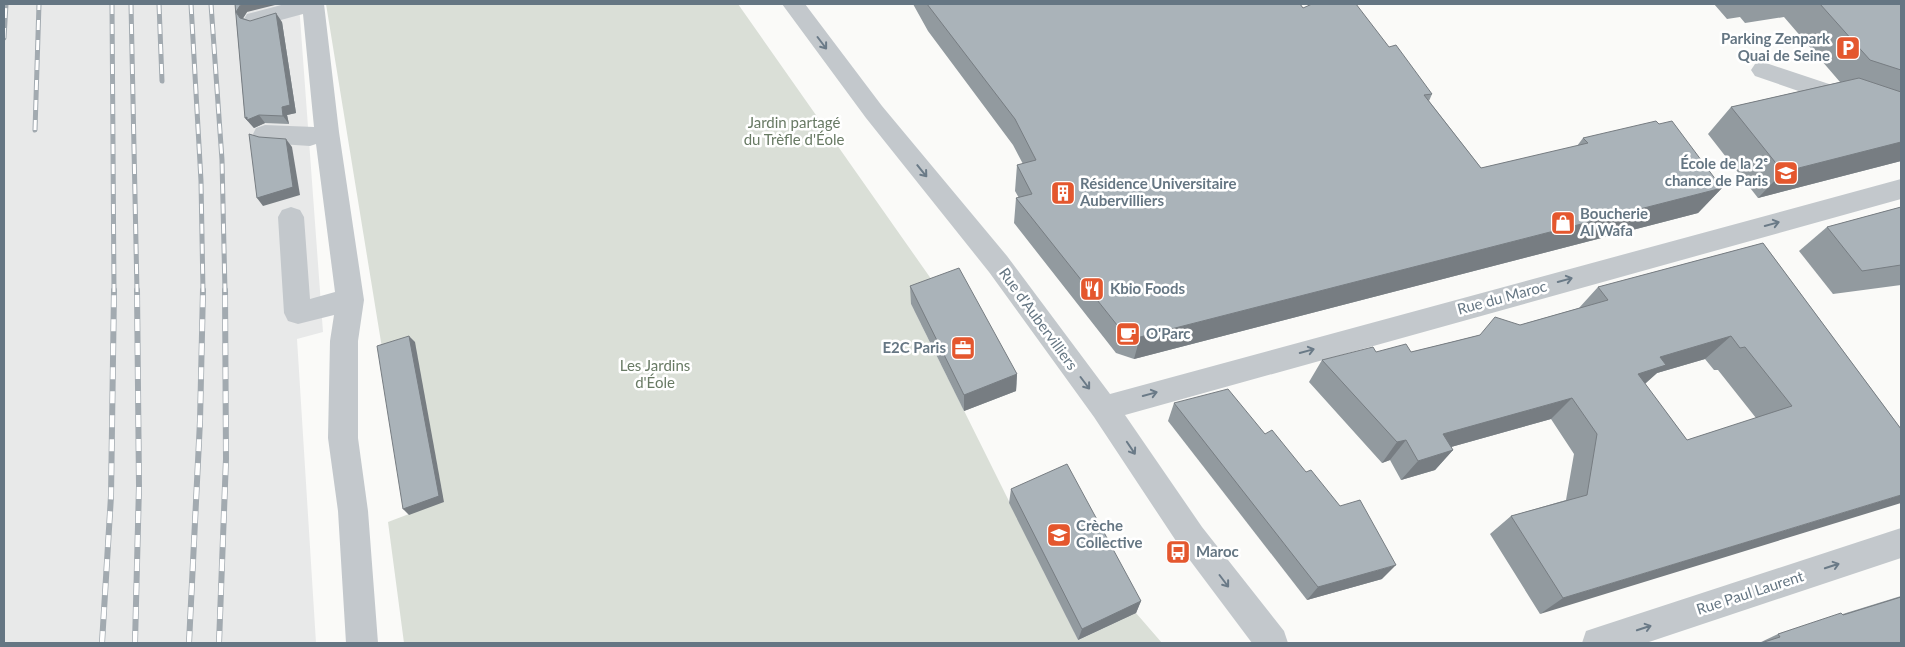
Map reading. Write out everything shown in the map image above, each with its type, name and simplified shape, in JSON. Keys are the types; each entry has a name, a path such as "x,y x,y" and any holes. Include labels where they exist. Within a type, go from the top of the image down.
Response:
{"street":[{"path":"255,19 313,4 327,132 350,300 344,341 343,438 352,512 362,643"},
{"name":"Rue d'Aubervilliers","path":"793,4 874,112 998,264 1104,408 1191,537 1272,643"},
{"path":"1763,70 1901,116"},
{"path":"265,134 310,137 327,132"},
{"name":"Rue du Maroc","path":"1104,408 1751,242 1901,189"},
{"path":"291,217 298,313 350,300"},
{"name":"Rue Paul Laurent","path":"1598,643 1901,543"}],"shaded area":[{"path":"4,4 299,4 323,332 297,339 316,643 4,643"}],"green space":[{"name":"Les Jardins d'Éole","path":"326,4 738,4 941,293 911,304 1078,640 1136,613 1162,643 404,643 388,522 409,514"}],"building":[{"path":"235,4 241,4 236,12 240,18 250,21 276,13 290,105 282,107 283,116 259,115 247,120 247,117 245,118"},
{"path":"927,4 1300,4 1303,8 1312,4 1356,4 1389,47 1396,45 1432,94 1424,95 1481,168 1588,143 1583,138 1656,121 1659,124 1672,121 1722,188 1140,337 1121,330 1016,198 1032,194 1017,165 1036,160 1015,119"},
{"path":"1820,4 1901,4 1901,70 1870,60"},
{"path":"1859,78 1901,92 1901,142 1783,172 1731,107"},
{"path":"249,134 259,137 286,139 293,187 257,198"},
{"path":"1901,207 1901,265 1862,271 1827,227"},
{"path":"1763,243 1901,429 1901,495 1563,598 1511,516 1587,495 1597,434 1572,398 1443,434 1453,450 1418,461 1406,440 1397,442 1322,360 1373,347 1376,352 1406,344 1411,352 1452,342 1480,335 1495,317 1520,325 1608,300 1598,287","holes":["1731,336 1740,348 1745,347 1792,406 1687,440 1638,374 1666,365 1660,357"]},
{"name":"E2C Paris","path":"959,268 1017,374 964,395 910,286"},
{"path":"409,336 439,496 403,509 377,346"},
{"path":"1228,389 1265,434 1272,430 1306,472 1311,470 1340,506 1360,500 1396,565 1318,587 1174,403"},
{"name":"Crèche Collective","path":"1067,464 1141,601 1082,629 1011,489"},
{"path":"1901,597 1901,643 1761,643 1780,637 1778,634 1841,613 1843,615"}],"railway":[{"path":"4,38 6,4"},
{"path":"35,130 39,4"},
{"path":"112,4 114,291"},
{"path":"131,4 137,292"},
{"path":"159,4 162,81"},
{"path":"191,4 201,181 203,291"},
{"path":"211,4 222,160 225,292"},
{"path":"135,643 139,486 137,290"},
{"path":"219,643 226,459 225,290"},
{"path":"102,643 111,496 114,291"},
{"path":"189,643 200,421 203,291"}],"place":[{"name":"Parking Zenpark Quai de Seine","path":"1848,48"},
{"name":"École de la 2ᵉ chance de Paris","path":"1786,173"},
{"name":"Résidence Universitaire Aubervilliers","path":"1063,193"},
{"name":"Boucherie Al Wafa","path":"1563,223"},
{"name":"Kbio Foods","path":"1092,289"},
{"name":"O'Parc","path":"1128,334"},
{"name":"E2C Paris","path":"963,348"},
{"name":"Crèche Collective","path":"1059,535"},
{"name":"Maroc","path":"1178,552"}],"park label":[{"name":"Jardin partagé du Trèfle d'Éole","path":"794,132"}]}
